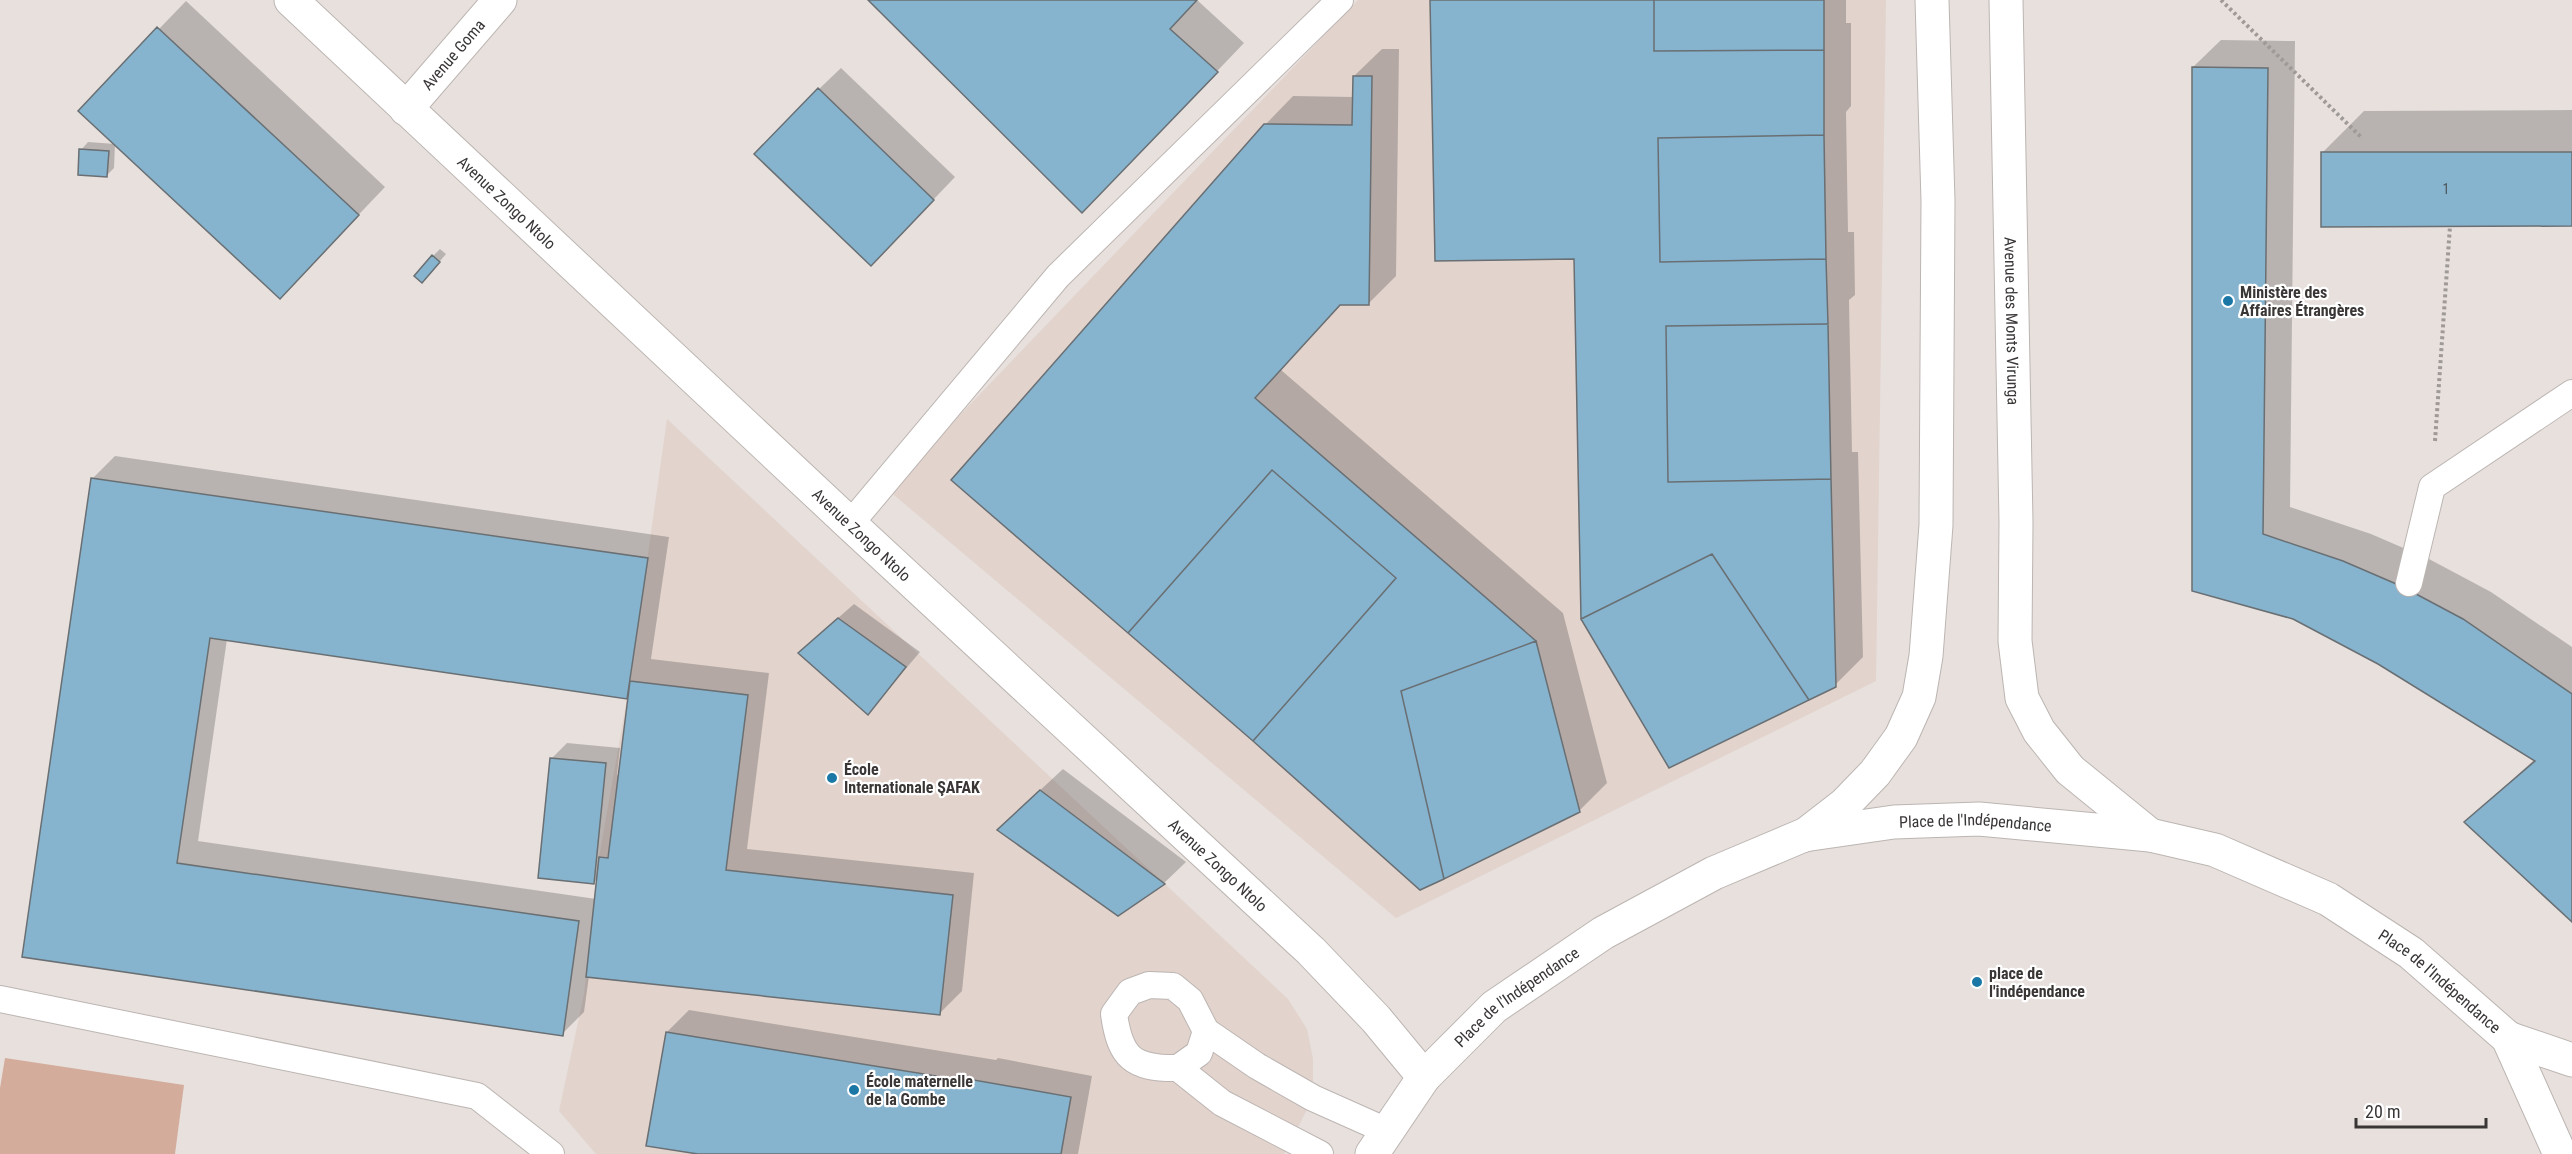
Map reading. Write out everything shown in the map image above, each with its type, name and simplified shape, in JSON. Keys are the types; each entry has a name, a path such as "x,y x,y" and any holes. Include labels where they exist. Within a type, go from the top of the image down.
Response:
{"street":[{"name":"Avenue Zongo Ntolo","path":"291,0 850,524 1311,951 1376,1019 1424,1077"},
{"name":"Avenue Goma","path":"406,109 500,0"},
{"path":"1804,836 1845,804 1875,772 1901,737 1919,697 1926,657 1936,525 1938,201 1932,0"},
{"name":"Avenue des Monts Virunga","path":"2006,0 2016,510 2015,641 2022,698 2039,731 2070,770 2150,835"},
{"name":"Place de l'Indépendance","path":"1378,1147 1424,1077 1494,1007 1603,933 1714,873 1804,836 1894,822 1979,819 2150,835 2215,850 2328,899 2411,953 2508,1038 2560,1154"},
{"path":"2508,1038 2572,1060"}],"lane":[{"path":"850,524 1058,276 1340,0"},
{"path":"2409,583 2432,487 2572,393"},
{"path":"1206,1031 1199,1053 1178,1068 1162,1069 1139,1062 1124,1052 1118,1039 1114,1014 1130,992 1149,984 1173,986 1190,1000 1206,1031 1257,1066 1313,1098 1378,1147"},
{"path":"0,999 477,1096 551,1154"},
{"path":"1178,1068 1222,1103 1320,1154"}],"path":[{"path":"2221,0 2362,138"},
{"path":"2432,487 2450,226"}],"shaded area":[{"path":"1358,0 1886,0 1876,681 1396,918 888,490"},
{"name":"École Internationale ŞAFAK","path":"667,419 1288,999 1307,1029 1313,1059 1313,1098 1284,1154 596,1154 559,1111 584,994 599,857 630,681"},
{"path":"5,1058 184,1085 175,1154 0,1154 0,1088"}],"building":[{"path":"868,0 1197,0 1170,29 1218,72 1082,213"},
{"path":"1430,0 1654,0 1654,51 1824,50 1824,135 1658,138 1660,262 1826,259 1828,324 1666,326 1668,482 1831,479 1836,687 1809,700 1712,554 1581,619 1574,259 1435,261"},
{"path":"1654,0 1824,0 1824,50 1654,51"},
{"path":"157,27 359,215 280,299 78,111"},
{"name":"Ministère des Affaires Étrangères","path":"2192,67 2268,68 2263,534 2343,561 2401,586 2463,619 2572,694 2572,922 2464,822 2535,761 2378,664 2293,619 2192,591"},
{"name":"Ministère des Affaires Étrangères","path":"2192,67 2268,68 2263,534 2343,561 2401,586 2463,619 2572,694 2572,922 2464,822 2535,761 2378,664 2293,619 2192,591"},
{"path":"1353,76 1372,76 1369,305 1340,305 1255,398 1536,641 1401,691 1444,879 1420,890 1253,741 1396,578 1272,470 1128,633 951,480 1264,124 1352,125"},
{"path":"818,88 934,200 871,266 754,154"},
{"path":"1824,135 1826,259 1660,262 1658,138"},
{"path":"79,149 109,151 107,177 78,175"},
{"path":"2321,152 2572,152 2572,226 2321,227"},
{"path":"2321,152 2572,152 2572,226 2321,227"},
{"path":"432,255 440,262 422,283 414,276"},
{"path":"1828,324 1831,479 1668,482 1666,326"},
{"path":"1272,470 1396,578 1253,741 1128,633"},
{"path":"91,478 648,558 627,699 210,638 177,863 579,921 563,1036 22,957"},
{"path":"1712,554 1809,700 1669,768 1581,619"},
{"path":"838,618 906,667 868,715 798,653"},
{"path":"1536,641 1580,812 1444,879 1401,691"},
{"path":"630,681 748,695 726,870 953,895 940,1015 586,977 599,857 608,858"},
{"path":"550,758 606,763 594,884 538,878"},
{"path":"1040,790 1165,884 1118,916 997,830"},
{"path":"666,1032 1071,1097 1061,1154 698,1154 646,1146"}],"place":[{"name":"Ministère des Affaires Étrangères","path":"2228,301"},
{"name":"École Internationale ŞAFAK","path":"832,778"},
{"name":"place de l'indépendance","path":"1977,982"},
{"name":"École maternelle de la Gombe","path":"854,1090"}]}
